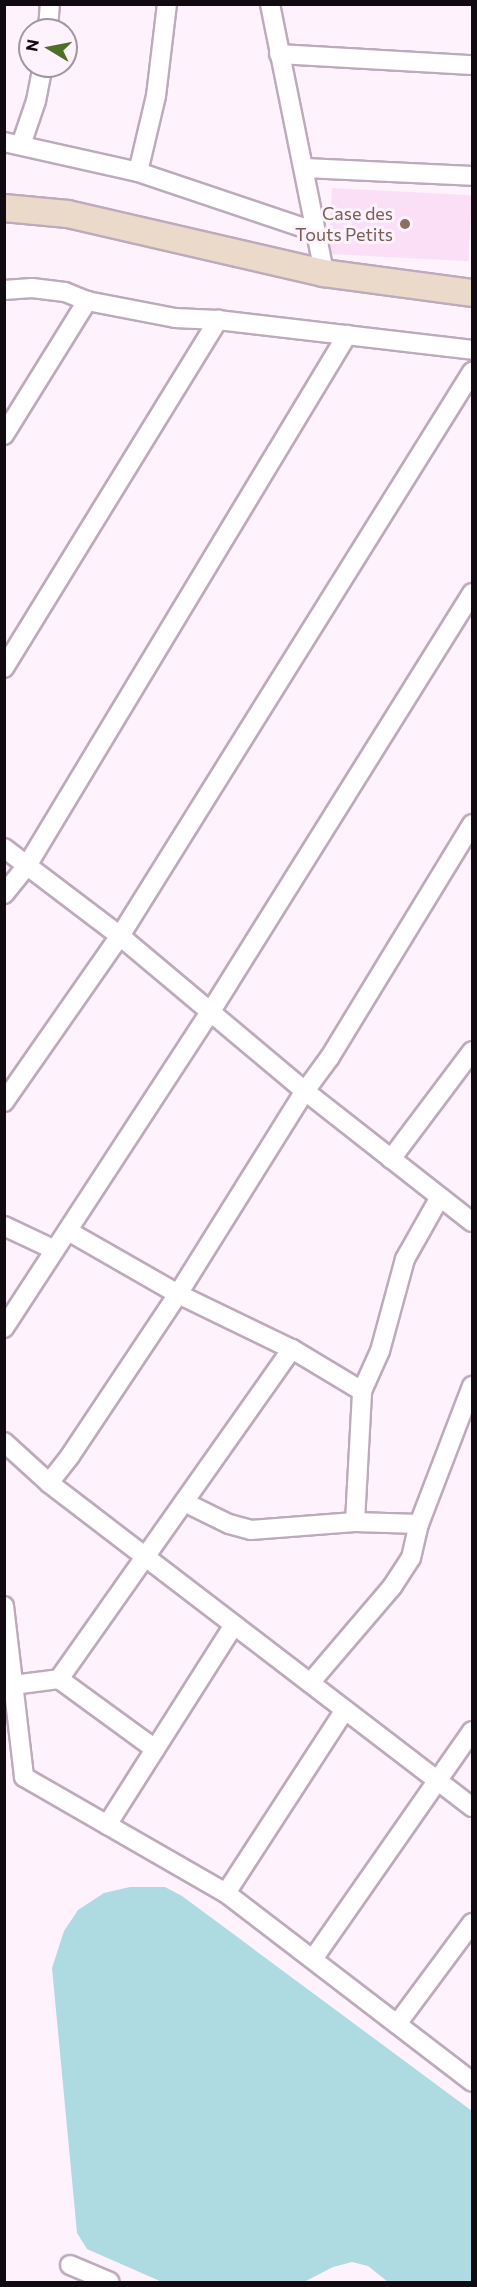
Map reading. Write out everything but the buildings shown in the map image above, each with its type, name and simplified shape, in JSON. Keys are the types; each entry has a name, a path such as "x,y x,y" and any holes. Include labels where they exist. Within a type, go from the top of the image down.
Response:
{"street":[{"path":"138,172 156,96 167,4"},
{"path":"270,4 305,168 324,273"},
{"path":"279,54 472,66"},
{"path":"41,78 36,101 13,143 138,172 316,232"},
{"path":"305,168 472,176"},
{"path":"4,208 68,214 324,273 472,293"},
{"path":"4,290 32,288 65,292 87,301 175,318 218,320 472,350"},
{"path":"4,435 87,301"},
{"path":"4,668 218,320"},
{"path":"4,894 28,864 347,335"},
{"path":"4,1102 120,936 472,372"},
{"path":"4,1328 211,1011 472,593"},
{"path":"49,1484 178,1294 305,1091 330,1056 472,824"},
{"path":"4,848 120,936 305,1091 472,1222"},
{"path":"391,1160 472,1051"},
{"path":"355,1522 360,1473 362,1391 380,1352 405,1259 440,1197"},
{"path":"4,1226 55,1250"},
{"path":"68,1231 178,1294 292,1349 362,1391"},
{"path":"59,1679 292,1349"},
{"path":"310,1683 392,1587 411,1558 420,1524 472,1386"},
{"path":"4,1442 49,1484 472,1807"},
{"path":"184,1502 229,1524 251,1530 355,1522 420,1524"},
{"path":"4,1606 24,1777 226,1893 472,2082"},
{"path":"107,1825 234,1625"},
{"path":"13,1685 59,1679 155,1749"},
{"path":"226,1893 345,1710"},
{"path":"313,1959 472,1731"},
{"path":"397,2024 472,1923"},
{"path":"70,2265 110,2283"}],"shaded area":[{"name":"Case des Touts Petits","path":"332,188 472,195 468,261 329,254"}],"water":[{"path":"130,1887 165,1887 182,1896 472,2111 472,2282 388,2282 368,2266 352,2262 333,2267 304,2282 162,2282 87,2249 77,2233 52,1968 64,1931 78,1910 104,1893"}],"place":[{"name":"Case des Touts Petits","path":"405,224"}]}
